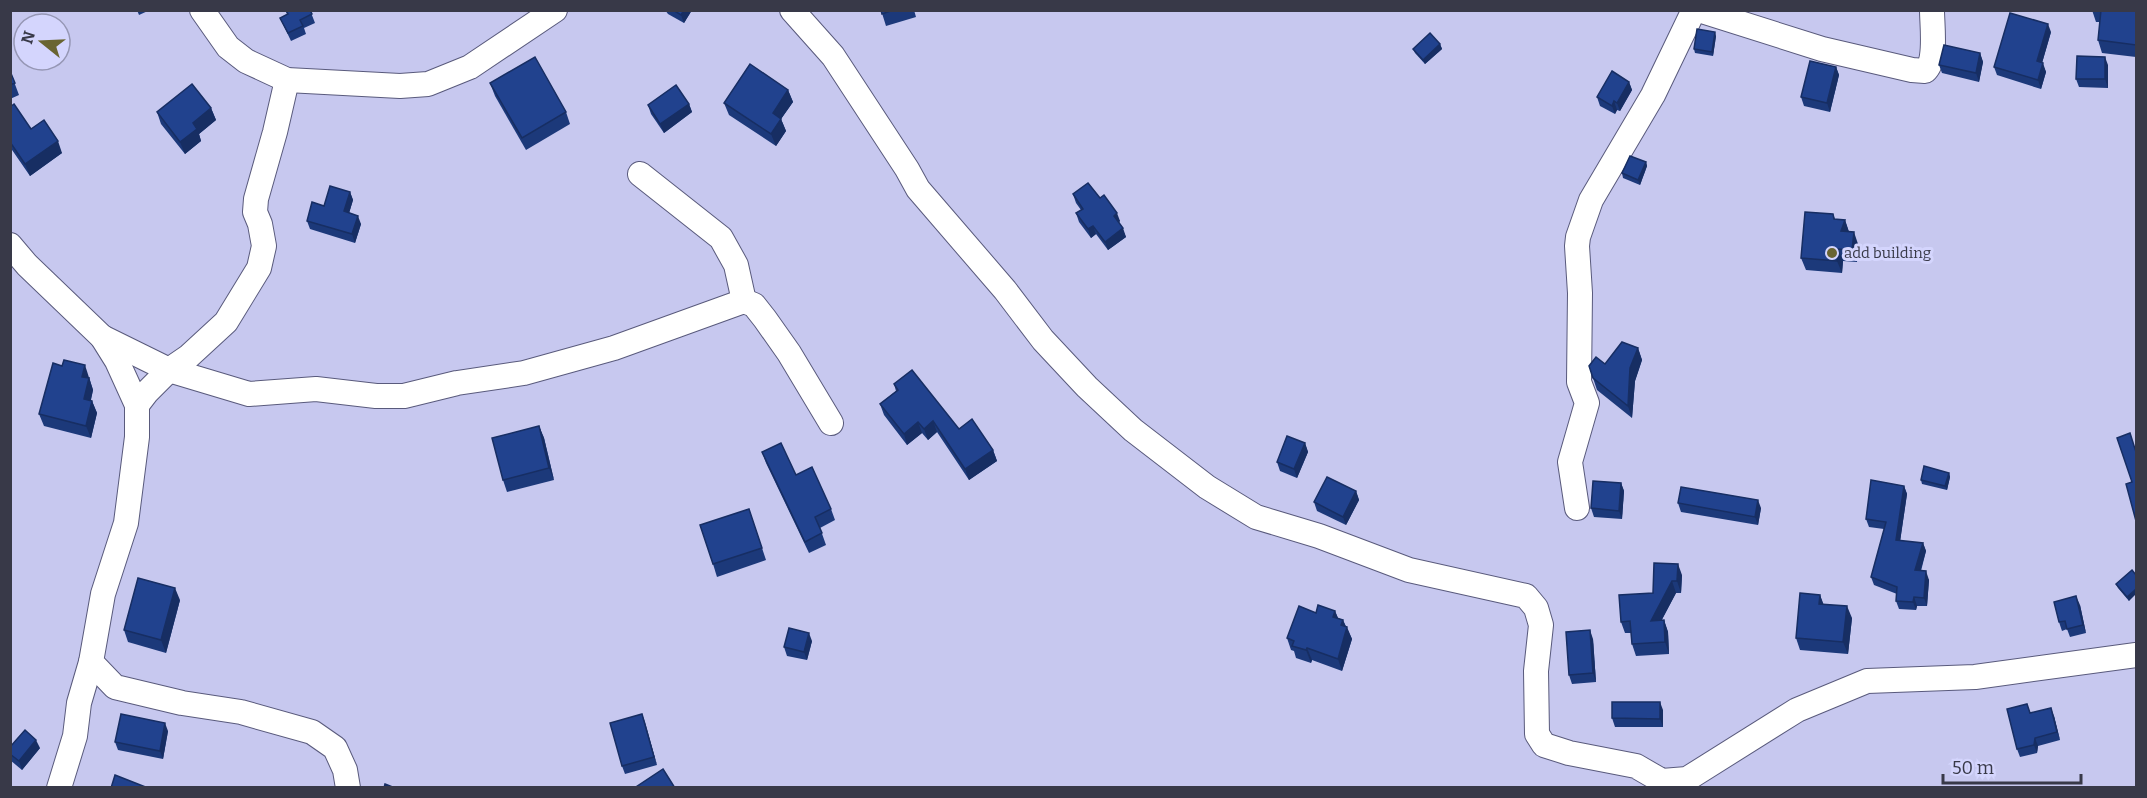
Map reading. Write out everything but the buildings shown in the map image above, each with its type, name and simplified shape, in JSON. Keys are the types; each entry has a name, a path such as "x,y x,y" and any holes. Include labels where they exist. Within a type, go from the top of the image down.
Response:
{"street":[{"path":"202,10 228,47 246,61 287,80 370,85 428,84 470,67 555,10"},
{"path":"792,10 833,56 918,189 1005,290 1043,339 1087,387 1133,430 1207,487 1256,517 1319,536 1409,570 1526,596 1536,608 1541,625 1536,671 1537,734 1544,745 1569,753 1636,766 1662,781 1687,778 1797,710 1867,681 1975,677 2136,655"},
{"path":"1577,508 1570,462 1587,403 1579,382 1578,237 1591,200 1653,95 1691,16 1698,10 1822,49 1925,71 1929,68 1933,58 1932,10"},
{"path":"137,405 169,370 188,357 226,322 260,268 264,246 260,224 255,213 256,199 287,80"},
{"path":"640,174 721,238 736,265 744,301"},
{"path":"10,245 27,265 102,337 117,361 137,405 137,437 126,524 103,594 91,662 79,702 75,736 58,788"},
{"path":"102,337 169,370 249,394 316,389 404,396 457,383 524,373 603,351 744,301 754,306 765,319 789,353 831,423"},
{"path":"91,662 115,687 182,703 241,712 312,732 335,748 345,770 348,788"}],"place":[{"name":"add building","path":"1832,253"}]}
